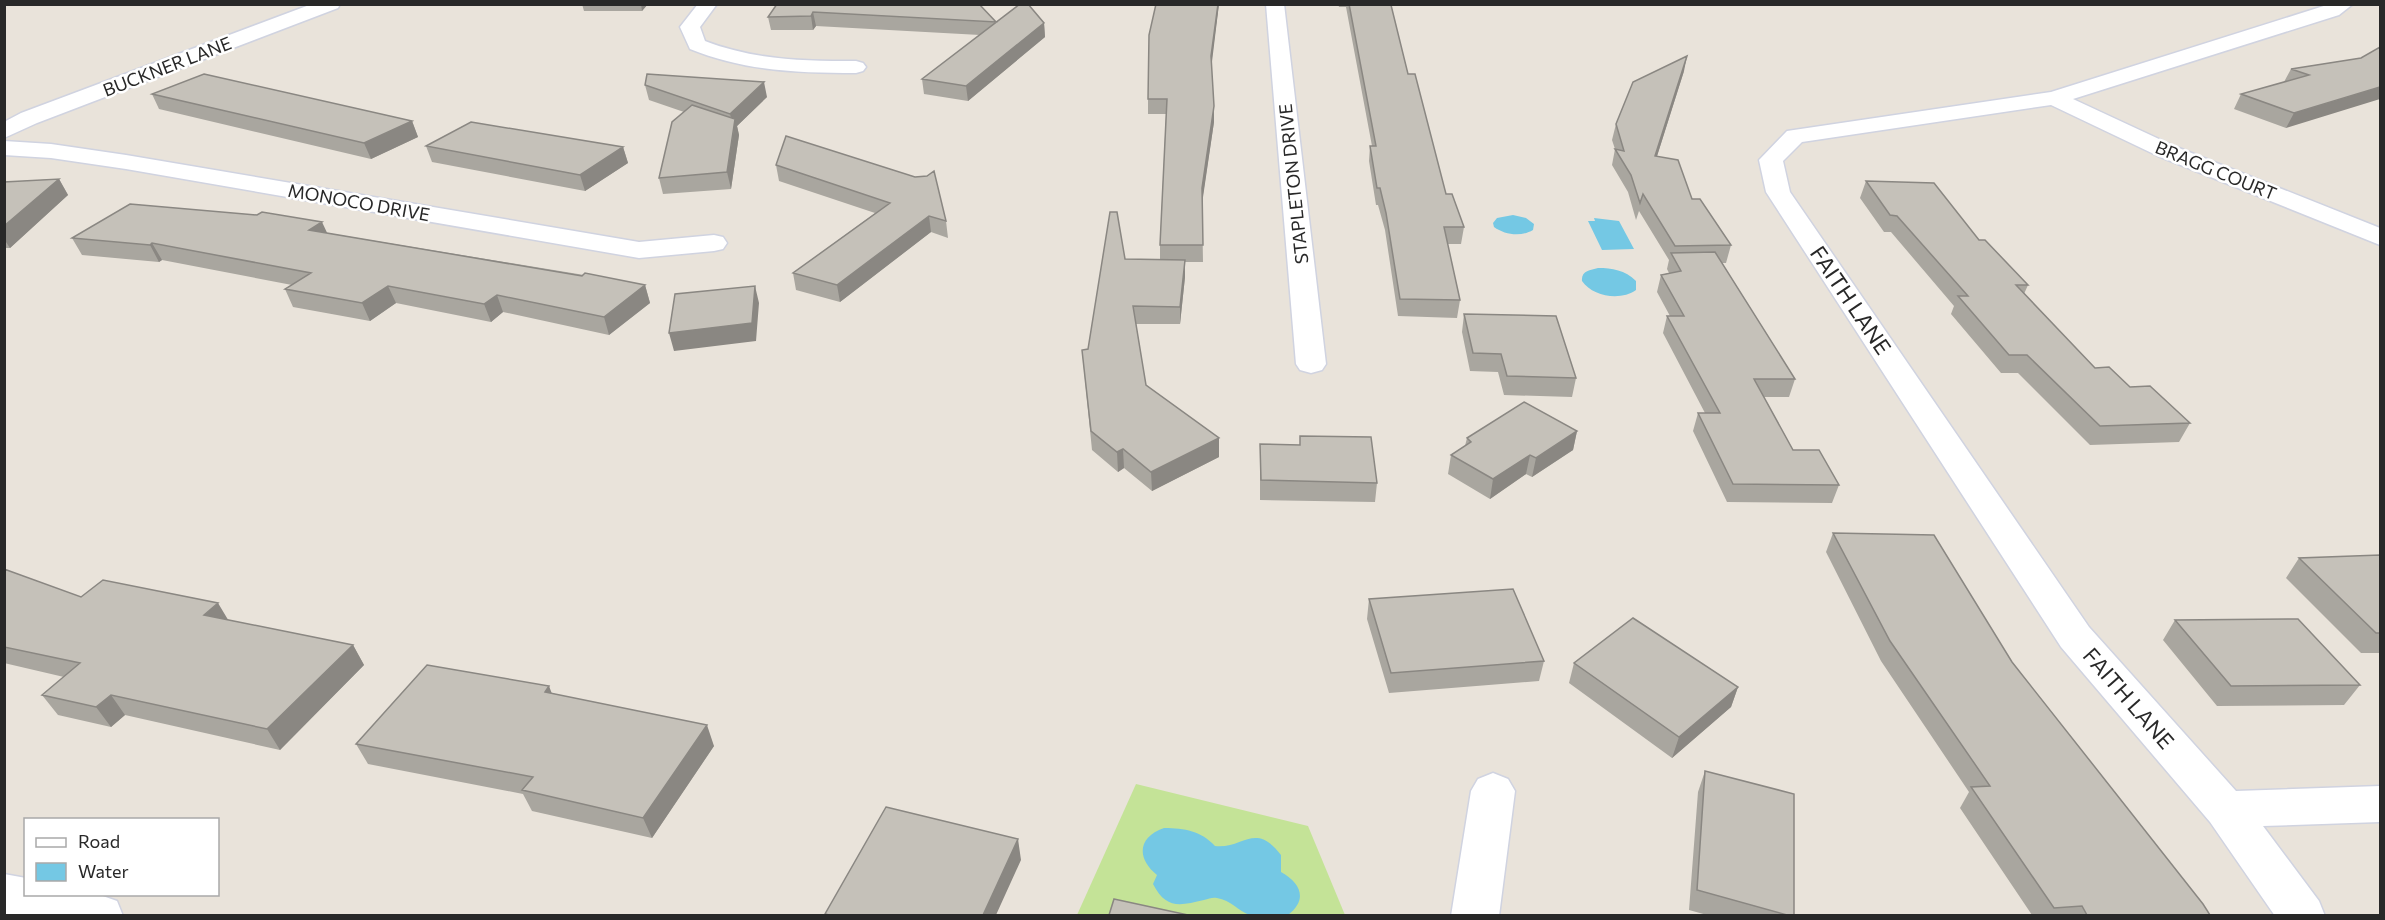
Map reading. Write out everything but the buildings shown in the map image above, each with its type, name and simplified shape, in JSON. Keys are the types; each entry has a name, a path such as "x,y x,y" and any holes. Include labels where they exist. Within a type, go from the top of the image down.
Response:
{"street":[{"name":"BUCKNER LANE","path":"4,131 40,114 331,4"},
{"path":"708,4 690,27 697,45 721,56 794,67 856,67"},
{"name":"STAPLETON DRIVE","path":"1275,4 1311,364"},
{"name":"FAITH LANE","path":"2302,915 2226,809 2074,637 1778,192 1771,160 1795,136 2054,98 2321,15 2344,4"},
{"name":"BRAGG COURT","path":"2054,98 2166,151 2380,237"},
{"name":"MONOCO DRIVE","path":"4,148 51,151 126,162 639,250 714,243"},
{"path":"1475,915 1493,791"},
{"path":"2226,809 2380,804"},
{"path":"4,894 100,915"}],"green space":[{"path":"1136,784 1308,826 1345,915 1077,915"}],"water":[{"path":"1513,215 1526,218 1534,224 1533,230 1523,234 1513,234 1494,227 1493,223 1497,218"},
{"path":"1594,218 1619,221 1634,249 1602,250 1588,221 1595,221"},
{"path":"1598,268 1613,269 1627,274 1636,281 1636,290 1615,296 1593,291 1582,281 1582,278 1587,272"},
{"path":"1164,828 1192,831 1215,846 1225,846 1256,838 1264,840 1281,855 1281,872 1297,886 1300,892 1298,903 1288,915 1264,917 1250,915 1217,898 1180,904 1168,902 1153,884 1157,875 1143,855 1145,842 1155,832"}]}
